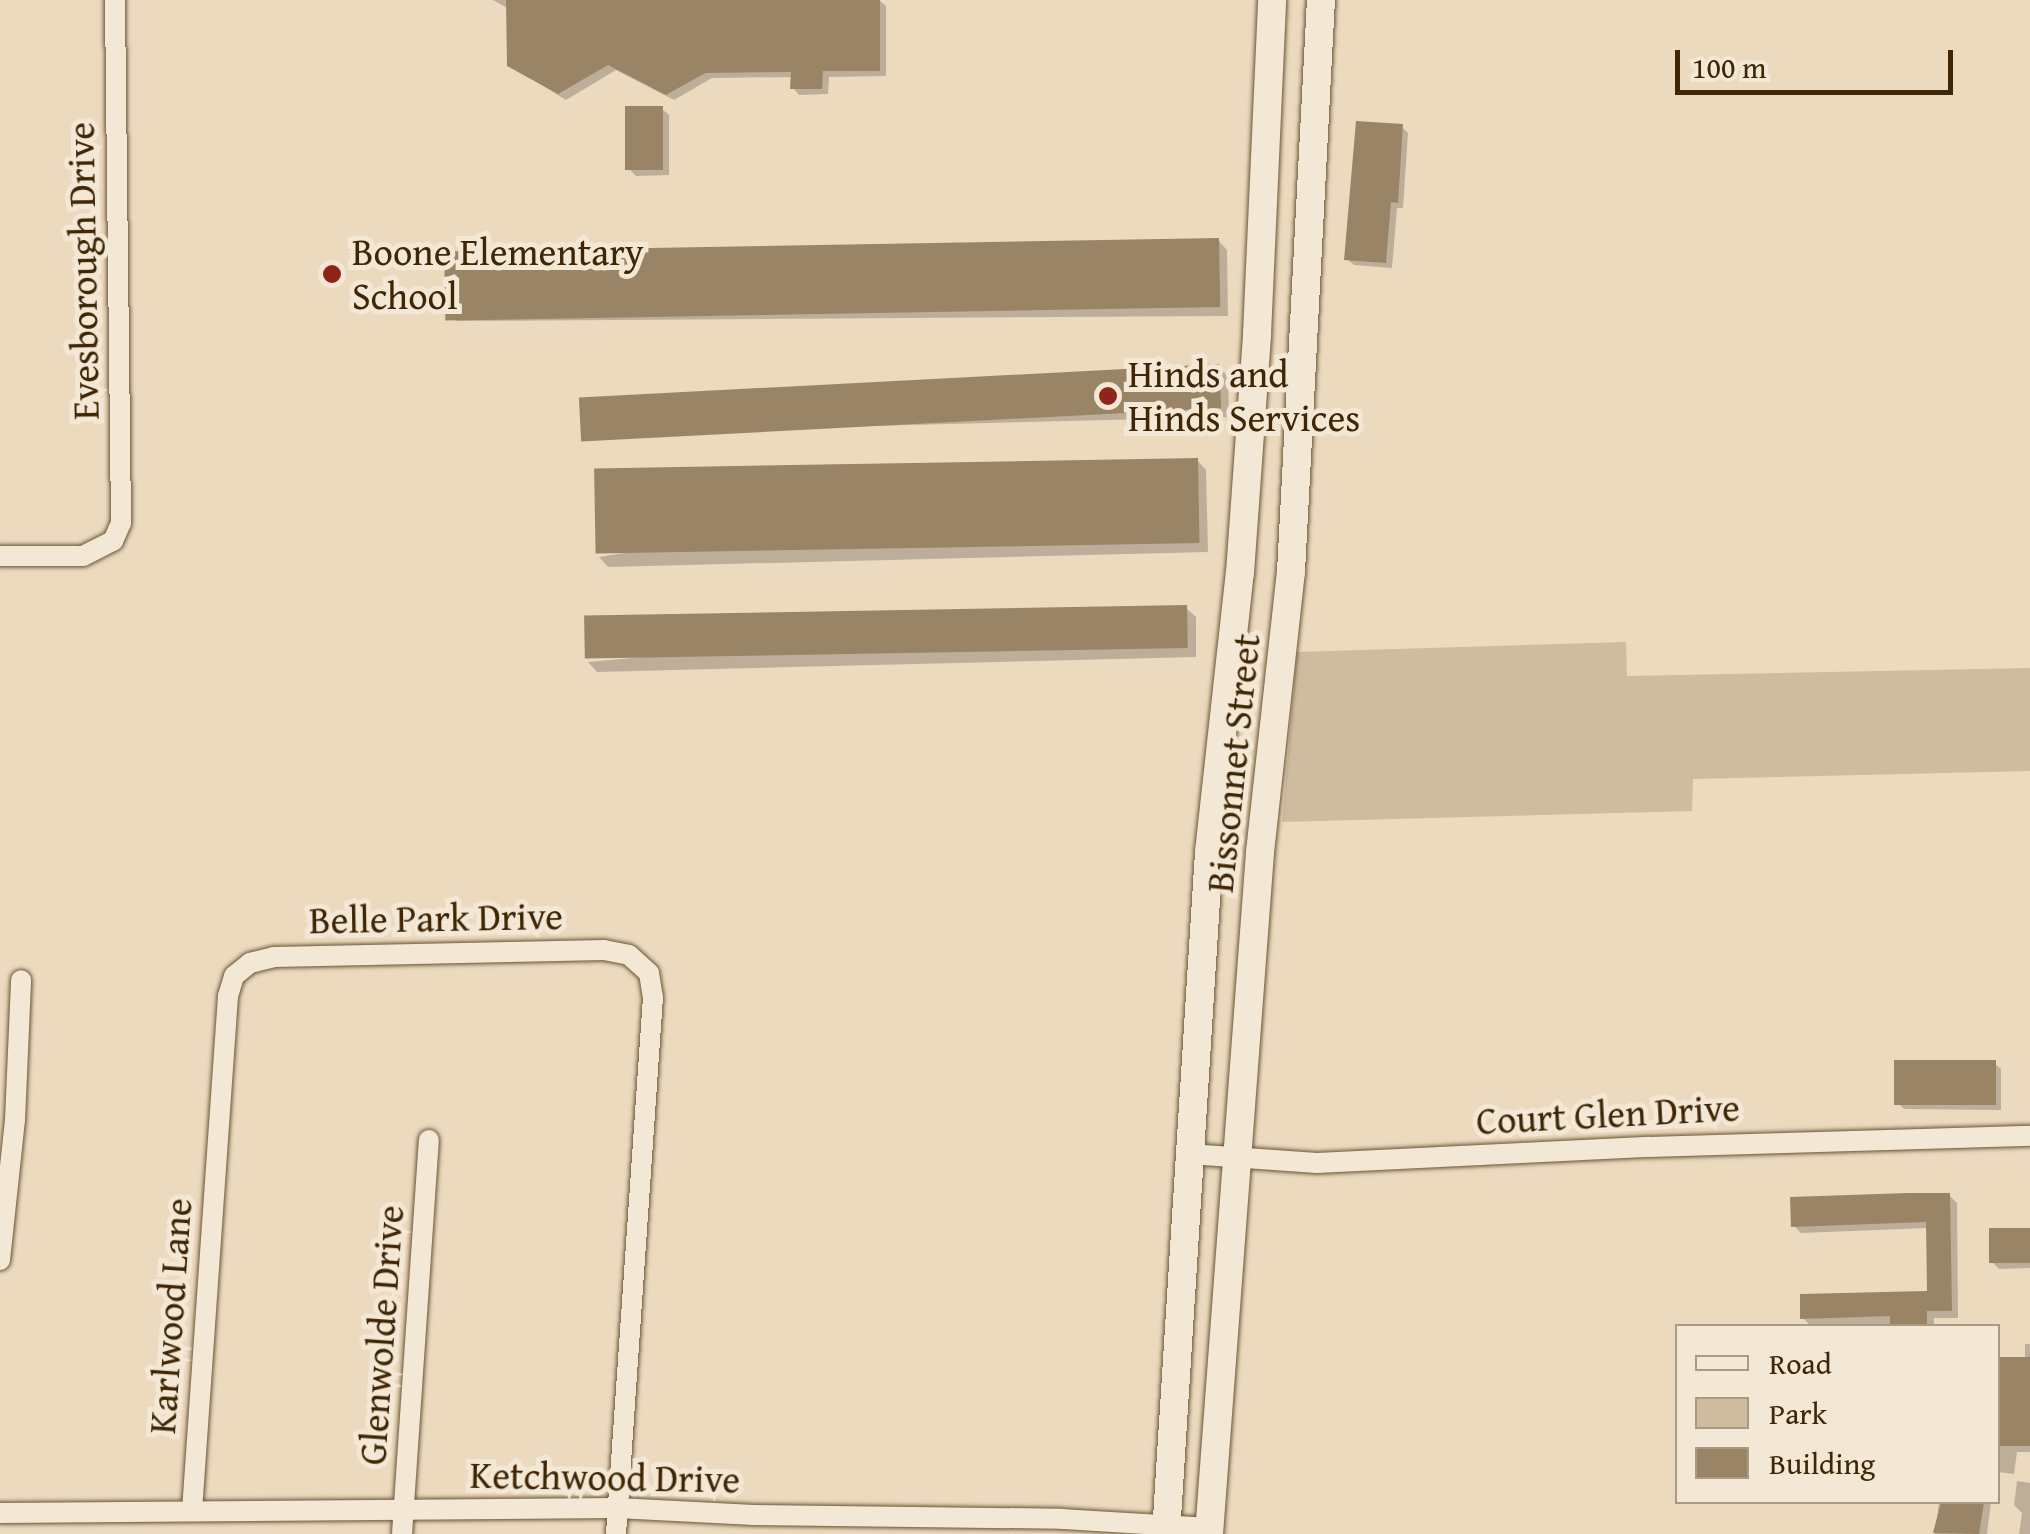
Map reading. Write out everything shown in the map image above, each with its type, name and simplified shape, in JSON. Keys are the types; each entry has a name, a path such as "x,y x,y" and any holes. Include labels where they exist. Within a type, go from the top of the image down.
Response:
{"main road":[{"name":"Bissonnet Street","path":"1166,1530 1209,852 1240,573 1256,354 1272,0"},
{"name":"Bissonnet Street","path":"1209,1531 1260,852 1291,572 1321,0"},
{"path":"1268,82 1316,81"}],"street":[{"name":"Evesborough Drive","path":"0,556 83,556 114,541 120,524 115,0"},
{"name":"Belle Park Drive","path":"219,1125 228,996 234,976 274,957 604,950 629,956 649,973 653,997 617,1508"},
{"path":"0,1260 20,980"},
{"name":"Karlwood Lane","path":"192,1511 219,1125"},
{"name":"Court Glen Drive","path":"1189,1154 1235,1161 1317,1163 1650,1146 2030,1136"},
{"name":"Glenwolde Drive","path":"402,1534 429,1140"},
{"path":"616,1534 617,1508"},
{"name":"Ketchwood Drive","path":"0,1514 617,1508 1209,1531"}],"green space":[{"path":"1626,642 1627,676 2030,668 2030,771 1693,779 1692,811 1282,822 1297,652"}],"building":[{"path":"506,0 880,0 880,71 823,71 822,89 790,89 791,72 705,73 666,95 608,65 558,94 507,66"},
{"path":"625,106 663,106 663,170 625,170"},
{"path":"1356,121 1403,124 1398,203 1391,202 1386,263 1344,260"},
{"path":"1219,238 1220,307 445,321 444,252"},
{"path":"1219,364 1221,408 581,441 579,398"},
{"path":"1198,458 1199,543 596,554 594,469"},
{"path":"1187,605 1188,648 585,659 584,616"},
{"path":"1894,1060 1996,1060 1996,1105 1894,1105"},
{"path":"1950,1193 1952,1311 1927,1311 1927,1324 1890,1324 1890,1316 1800,1319 1800,1294 1927,1291 1926,1222 1791,1227 1790,1197"},
{"path":"1989,1228 2030,1228 2030,1263 1989,1263"},
{"path":"2000,1357 2030,1357 2030,1446 2000,1446"},
{"path":"1940,1504 1984,1504 1979,1534 1933,1533"}],"place":[{"name":"Boone Elementary School","path":"332,274"},
{"name":"Hinds and Hinds Services","path":"1108,396"}]}
